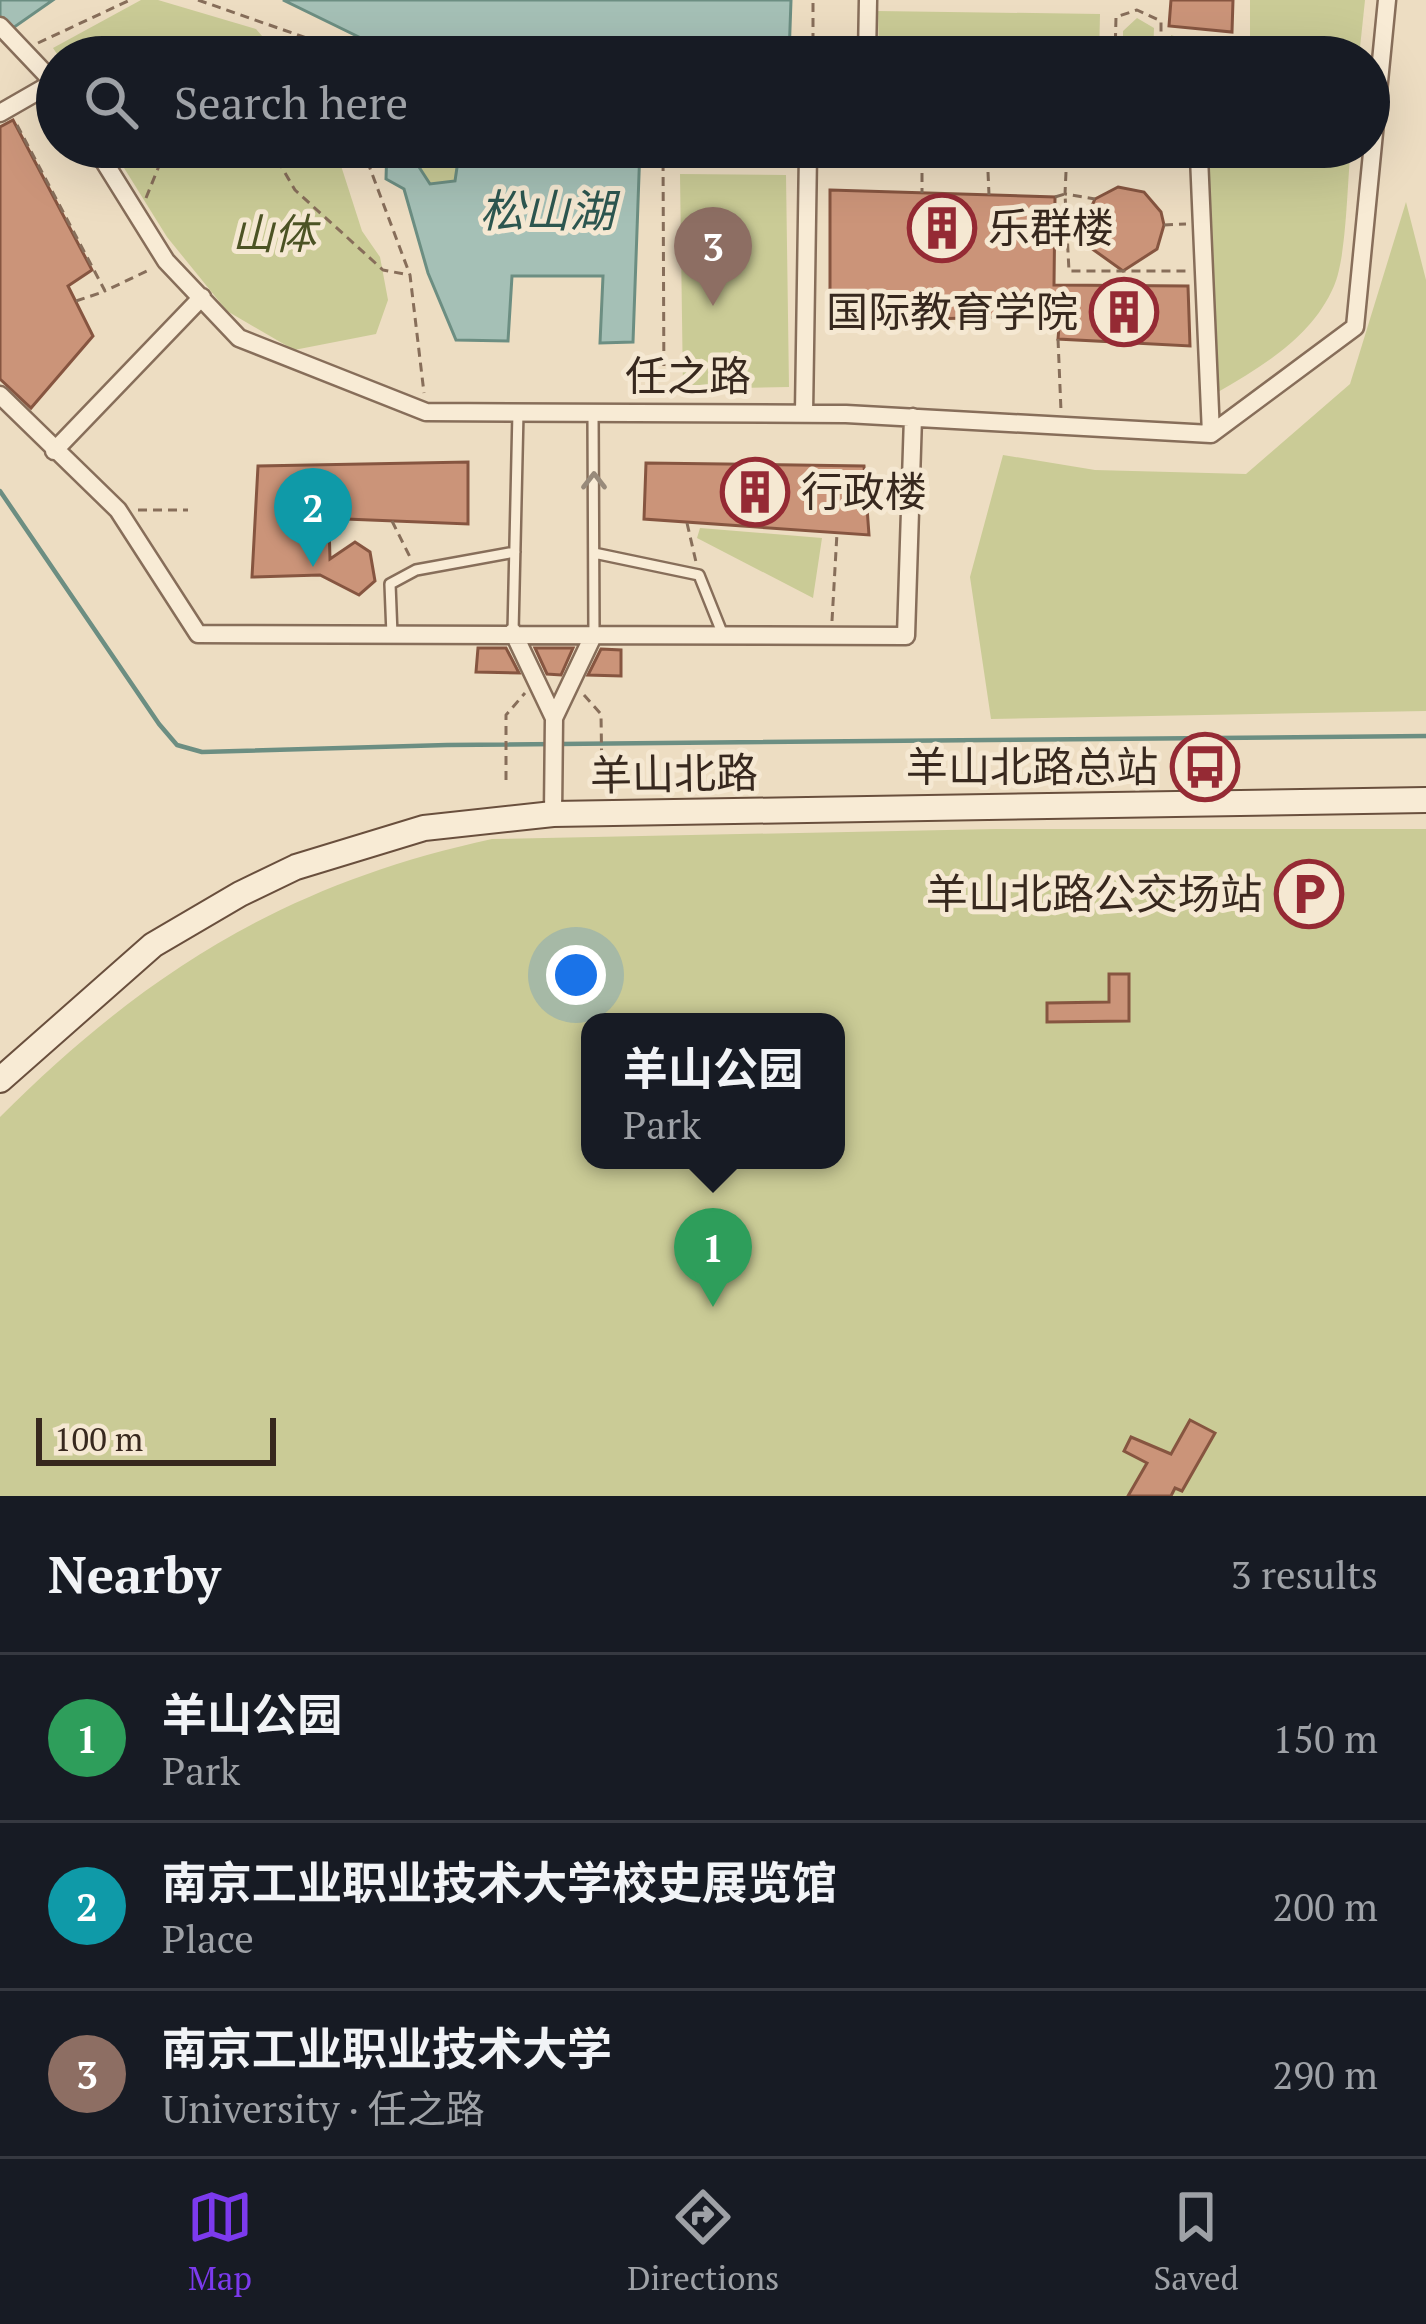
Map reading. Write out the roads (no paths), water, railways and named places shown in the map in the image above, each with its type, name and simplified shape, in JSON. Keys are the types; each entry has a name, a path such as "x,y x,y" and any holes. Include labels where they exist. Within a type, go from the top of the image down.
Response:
{"street":[{"path":"867,36 868,0"},
{"path":"1383,36 1387,0"},
{"path":"0,26 36,61"},
{"path":"4,110 36,94"},
{"name":"任之路","path":"108,168 166,261 238,338 426,412 804,412 1211,434"},
{"path":"804,412 808,168"},
{"path":"1199,168 1211,434"},
{"path":"1211,434 1355,327 1371,168"},
{"path":"54,451 202,298"},
{"path":"0,394 118,511 199,634 906,636 913,417"},
{"path":"514,632 554,718"},
{"path":"553,814 554,718 594,634"},
{"name":"羊山北路","path":"0,1080 153,945 296,867 424,828 553,814 1426,800"}],"lane":[{"path":"514,632 518,412"},
{"path":"593,412 594,634"},
{"path":"392,635 390,584 416,570 515,552"},
{"path":"594,554 699,575 722,635"}],"water":[{"path":"0,0 53,0 0,37"},
{"path":"283,0 791,0 790,36 357,36"},
{"name":"松山湖","path":"386,168 420,168 430,184 455,181 457,168 639,168 633,342 600,343 603,276 512,276 508,341 456,340 428,273 404,189 386,179"}],"waterway":[{"path":"0,491 159,724 177,745 202,752 447,745 1426,736"}],"place":[{"name":"乐群楼","path":"942,228"},
{"name":"南京工业职业技术大学","path":"713,306"},
{"name":"国际教育学院","path":"1124,312"},
{"name":"行政楼","path":"755,492"},
{"name":"南京工业职业技术大学校史展览馆","path":"313,567"},
{"name":"羊山北路总站","path":"1205,767"},
{"name":"羊山北路公交场站","path":"1309,894"},
{"name":"羊山公园","path":"713,1307"}],"park label":[{"name":"山体","path":"274,234"}]}
